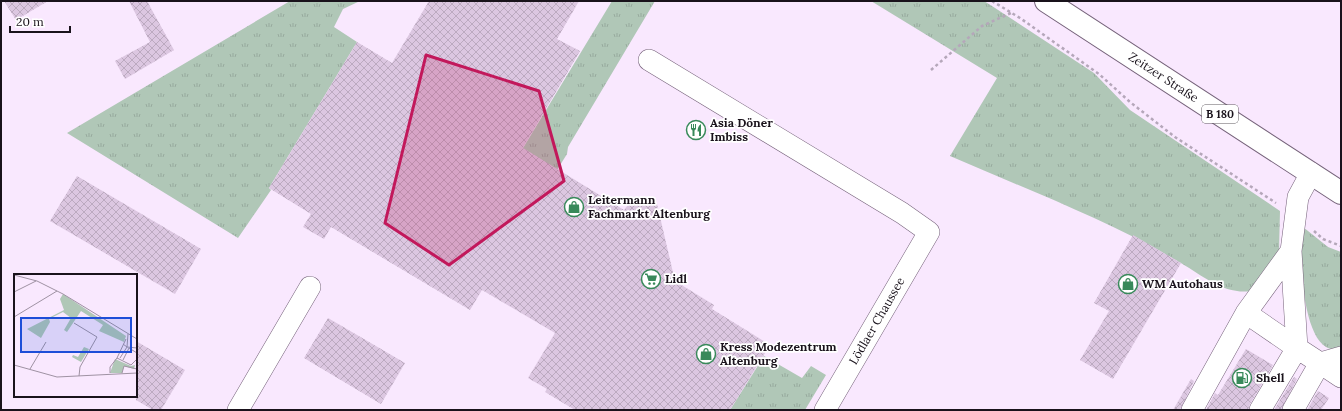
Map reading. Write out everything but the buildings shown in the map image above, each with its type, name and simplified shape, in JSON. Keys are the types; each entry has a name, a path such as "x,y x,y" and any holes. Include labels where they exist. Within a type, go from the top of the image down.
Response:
{"main road":[{"name":"Zeitzer Straße","path":"1046,1 1341,193"}],"street":[{"name":"Lödlaer Chaussee","path":"649,60 902,213 929,232 825,410"},
{"path":"1260,410 1297,348 1291,251 1298,197 1311,173"},
{"path":"1192,410 1246,313 1291,251"},
{"path":"238,410 310,287"},
{"path":"1246,313 1341,377"},
{"path":"1294,410 1320,363 1341,357"}],"path":[{"path":"992,1 1012,13 1099,74 1130,102 1175,138 1295,216 1323,239 1341,246"},
{"path":"931,70 982,26 1012,13"}],"highlighted area":[{"path":"426,55 539,91 564,181 449,265 385,223"}],"green space":[{"path":"290,1 360,1 343,9 334,27 357,42 269,188 271,190 238,238 67,133"},
{"path":"612,1 655,1 568,147 567,154 557,170 523,148"},
{"path":"871,1 984,1 1094,73 1130,110 1280,211 1279,252 1252,291 1242,292 1224,288 1206,279 1153,247 1096,219 950,156 997,78"},
{"path":"1303,227 1328,247 1341,252 1341,349 1331,349 1326,347 1318,339 1312,326 1307,309 1302,272 1301,254"},
{"path":"764,356 802,378 811,366 826,375 805,410 730,410"}],"place":[{"name":"Asia Döner Imbiss","path":"696,130"},
{"name":"Leitermann Fachmarkt Altenburg","path":"574,207"},
{"name":"Lidl","path":"651,279"},
{"name":"WM Autohaus","path":"1128,284"},
{"name":"Kress Modezentrum Altenburg","path":"706,354"},
{"name":"Shell","path":"1242,378"}]}
